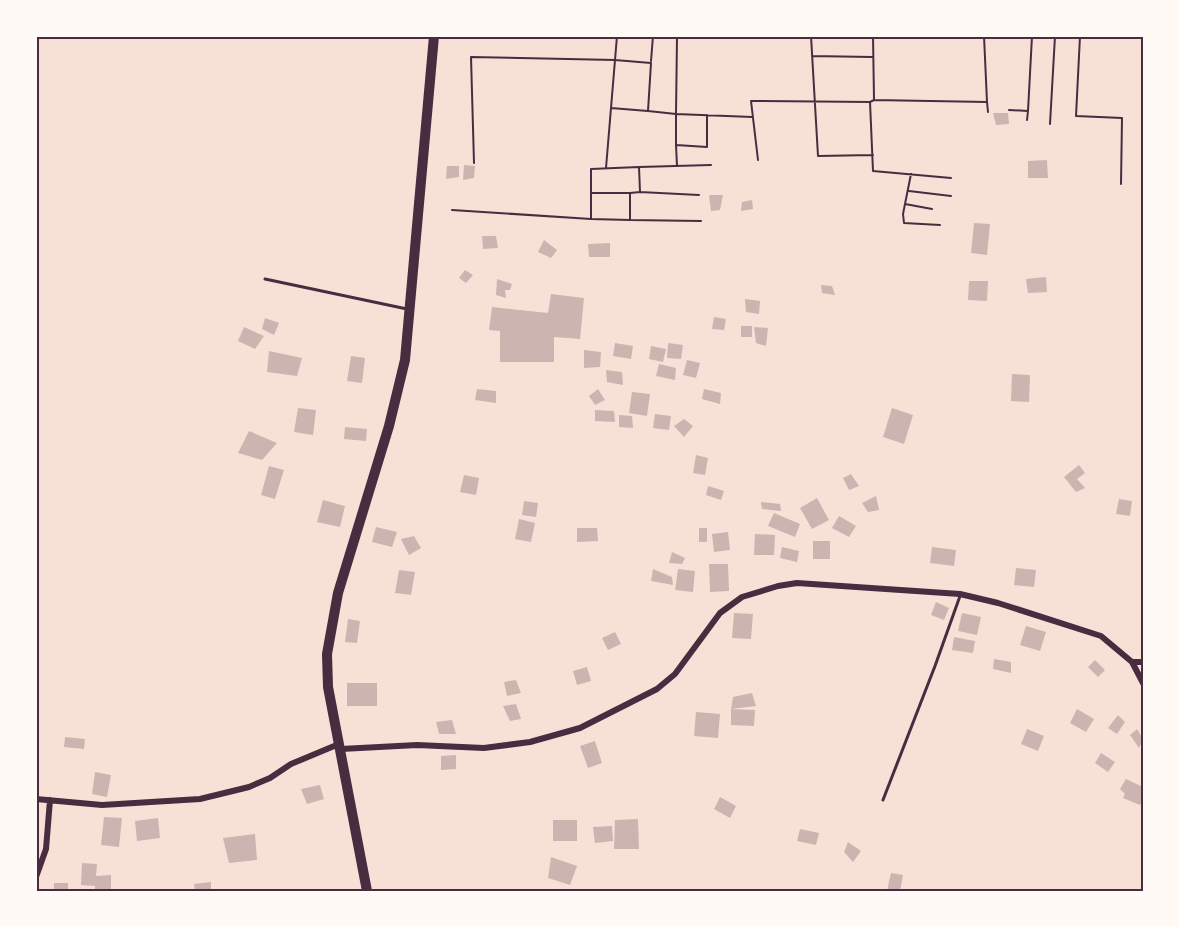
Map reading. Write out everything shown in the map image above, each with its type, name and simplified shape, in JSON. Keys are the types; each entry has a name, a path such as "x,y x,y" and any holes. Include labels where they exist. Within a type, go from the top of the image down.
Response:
{"highway":[{"path":"367,891 328,687 327,654 338,593 389,426 405,360 434,36"}],"street":[{"path":"36,799 102,805 200,799 249,787 291,765 340,746 417,745 484,748 530,742 580,728 657,689 675,674 720,613 742,597 797,583 960,594 998,603 1101,636 1132,662 1143,683"},
{"path":"1132,662 1143,662"},
{"path":"36,877 46,849 50,800"}],"lane":[{"path":"265,279 409,309"},
{"path":"883,800 960,594"}],"path":[{"path":"606,168 617,36"},
{"path":"648,111 653,36 676,37 676,166"},
{"path":"835,36 811,37 818,156 873,155"},
{"path":"873,36 874,100"},
{"path":"984,36 988,112"},
{"path":"1027,120 1032,36"},
{"path":"1050,124 1054,36"},
{"path":"1080,36 1076,116 1122,117 1121,184"},
{"path":"812,56 873,57"},
{"path":"474,163 471,57 651,63"},
{"path":"758,160 751,101 987,102"},
{"path":"870,102 873,171 951,178"},
{"path":"611,108 676,114 753,117"},
{"path":"1009,110 1028,111"},
{"path":"676,145 707,147 708,115"},
{"path":"591,219 591,169 711,165"},
{"path":"639,167 640,192"},
{"path":"911,174 903,214 904,223 940,225"},
{"path":"908,191 951,196"},
{"path":"591,193 640,192 699,195"},
{"path":"630,193 630,220"},
{"path":"905,204 932,209"},
{"path":"452,210 591,219 701,221"}],"building":[{"path":"993,113 1008,113 1009,124 996,125"},
{"path":"1047,160 1048,178 1028,178 1028,161"},
{"path":"464,165 475,166 474,178 463,180"},
{"path":"447,166 459,166 459,177 446,179"},
{"path":"709,195 723,195 720,210 711,211"},
{"path":"752,200 753,209 741,211 742,202"},
{"path":"974,223 990,224 987,255 971,253"},
{"path":"482,236 496,236 498,248 483,249"},
{"path":"544,240 557,250 551,258 538,252"},
{"path":"610,243 610,257 589,257 588,244"},
{"path":"465,270 473,275 466,283 459,278"},
{"path":"1046,277 1047,292 1028,293 1026,279"},
{"path":"497,279 512,284 510,290 505,290 506,298 496,295"},
{"path":"969,281 988,281 987,301 968,300"},
{"path":"821,285 832,286 835,295 822,293"},
{"path":"551,294 584,298 580,339 554,337 554,362 500,362 500,331 489,330 492,307 548,313"},
{"path":"745,299 760,301 759,314 746,312"},
{"path":"714,317 726,319 724,330 712,329"},
{"path":"265,318 279,323 274,335 262,329"},
{"path":"741,326 752,326 752,337 741,337"},
{"path":"244,327 264,336 255,349 238,341"},
{"path":"754,327 768,328 766,346 756,343"},
{"path":"615,343 633,346 631,359 613,356"},
{"path":"668,343 683,345 681,359 667,358"},
{"path":"651,346 666,349 663,362 649,359"},
{"path":"584,350 601,352 600,367 584,368"},
{"path":"269,351 302,358 297,376 267,372"},
{"path":"351,356 365,358 362,383 347,381"},
{"path":"687,360 700,363 696,378 683,375"},
{"path":"659,364 676,368 675,380 656,376"},
{"path":"606,370 622,372 623,385 607,382"},
{"path":"1012,374 1030,375 1029,402 1011,401"},
{"path":"477,389 496,391 496,403 475,400"},
{"path":"598,389 605,400 595,405 589,396"},
{"path":"704,389 721,393 720,404 702,399"},
{"path":"632,392 650,394 647,416 629,413"},
{"path":"298,408 316,410 313,435 294,432"},
{"path":"892,408 913,415 904,444 883,437"},
{"path":"595,410 614,411 615,422 595,421"},
{"path":"655,414 671,416 669,430 653,428"},
{"path":"619,415 632,416 633,428 619,427"},
{"path":"684,419 693,426 684,437 674,426"},
{"path":"345,427 367,429 366,441 344,439"},
{"path":"249,431 277,443 262,460 238,453"},
{"path":"696,455 708,458 705,475 693,473"},
{"path":"1079,465 1085,473 1077,479 1085,488 1076,492 1064,477"},
{"path":"269,466 284,470 275,499 261,495"},
{"path":"851,474 859,486 849,490 843,478"},
{"path":"464,475 479,478 476,495 460,492"},
{"path":"708,486 724,491 721,500 706,495"},
{"path":"876,496 879,510 868,512 862,503"},
{"path":"817,498 829,520 812,529 800,508"},
{"path":"1119,499 1132,501 1130,516 1116,514"},
{"path":"323,500 345,506 340,527 317,522"},
{"path":"524,501 538,503 536,517 522,515"},
{"path":"761,502 780,504 781,511 762,509"},
{"path":"774,513 800,524 795,537 768,526"},
{"path":"839,516 856,526 849,537 832,528"},
{"path":"519,519 535,523 531,542 515,539"},
{"path":"376,527 397,532 392,547 372,542"},
{"path":"577,528 597,528 598,541 577,542"},
{"path":"699,528 707,528 707,542 699,542"},
{"path":"728,532 730,550 714,552 712,534"},
{"path":"755,534 775,535 774,555 754,555"},
{"path":"414,536 421,548 409,555 401,539"},
{"path":"813,541 830,541 830,559 813,559"},
{"path":"782,547 799,551 797,562 780,558"},
{"path":"932,547 956,550 954,566 930,563"},
{"path":"672,552 685,558 682,564 669,563"},
{"path":"709,564 728,564 729,591 710,592"},
{"path":"1016,568 1036,570 1034,587 1014,585"},
{"path":"653,569 672,577 673,585 651,581"},
{"path":"678,569 695,571 693,592 675,590"},
{"path":"399,570 415,572 411,595 395,593"},
{"path":"936,602 949,608 944,620 931,615"},
{"path":"734,613 753,614 751,639 732,638"},
{"path":"962,613 981,617 977,635 958,631"},
{"path":"348,619 360,621 357,643 345,642"},
{"path":"1026,626 1046,632 1040,651 1020,645"},
{"path":"615,632 621,644 608,650 602,638"},
{"path":"954,637 975,641 973,653 952,650"},
{"path":"994,659 1011,662 1011,673 993,669"},
{"path":"1095,660 1105,670 1098,677 1088,667"},
{"path":"587,667 591,681 577,685 573,671"},
{"path":"516,680 521,693 507,696 504,682"},
{"path":"347,683 377,683 377,706 347,706"},
{"path":"752,693 756,706 731,709 733,697"},
{"path":"516,704 521,719 510,721 503,706"},
{"path":"731,709 755,710 754,726 731,725"},
{"path":"1077,709 1094,719 1086,732 1070,723"},
{"path":"696,712 720,714 718,738 694,736"},
{"path":"1118,715 1125,722 1117,734 1108,728"},
{"path":"452,720 456,734 439,734 436,722"},
{"path":"1027,729 1044,736 1038,751 1021,744"},
{"path":"1137,729 1143,739 1139,748 1130,735"},
{"path":"65,737 85,739 84,749 64,747"},
{"path":"595,741 602,763 588,768 580,746"},
{"path":"1101,753 1115,762 1108,772 1095,763"},
{"path":"456,755 456,769 441,770 441,756"},
{"path":"95,772 111,775 107,797 92,794"},
{"path":"1126,779 1143,787 1143,800 1140,805 1123,798 1125,794 1120,789"},
{"path":"320,785 324,799 307,804 301,789"},
{"path":"720,797 736,806 730,818 714,809"},
{"path":"104,817 122,818 119,847 101,845"},
{"path":"158,818 160,838 137,841 135,821"},
{"path":"638,819 639,849 614,849 615,820"},
{"path":"553,820 577,820 577,841 553,841"},
{"path":"612,826 613,841 595,843 593,827"},
{"path":"800,829 819,833 816,845 797,841"},
{"path":"255,834 257,860 229,863 223,838"},
{"path":"848,842 861,851 853,862 844,852"},
{"path":"551,857 577,866 570,885 548,878"},
{"path":"82,863 97,864 96,876 111,875 111,891 95,891 95,886 81,885"},
{"path":"891,873 903,875 900,891 887,891"},
{"path":"211,882 211,891 195,891 194,884"},
{"path":"54,883 68,883 68,891 54,891"}]}
